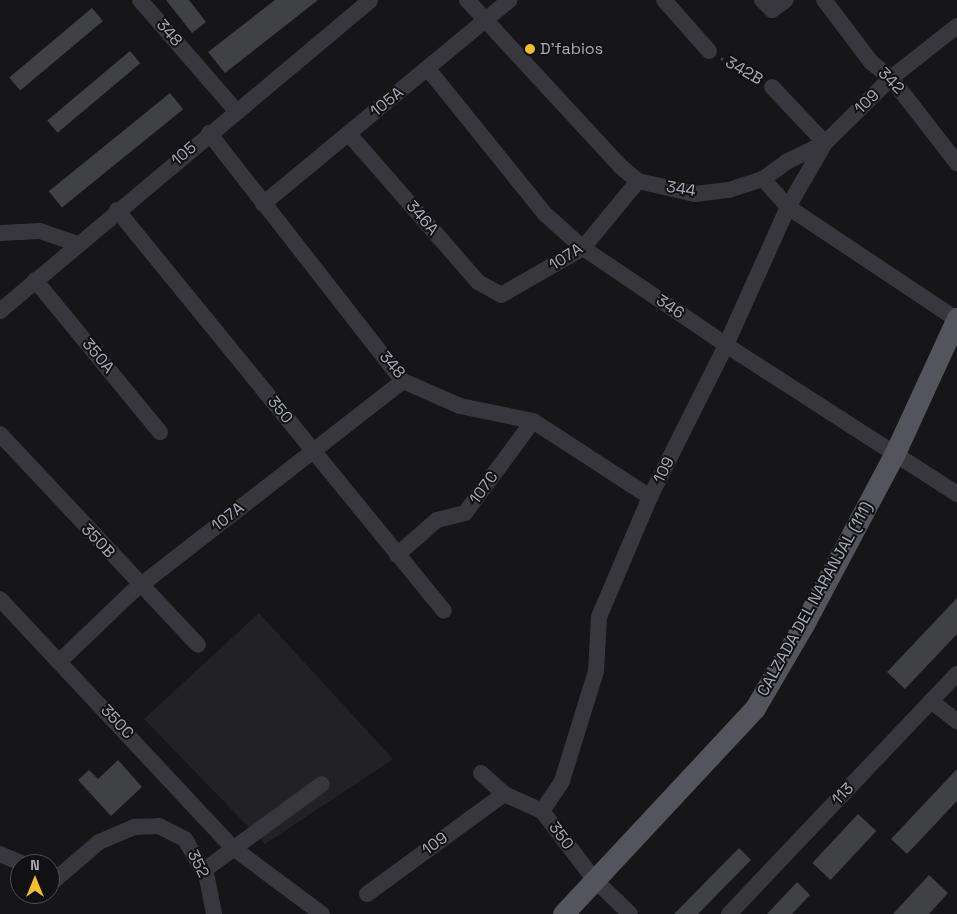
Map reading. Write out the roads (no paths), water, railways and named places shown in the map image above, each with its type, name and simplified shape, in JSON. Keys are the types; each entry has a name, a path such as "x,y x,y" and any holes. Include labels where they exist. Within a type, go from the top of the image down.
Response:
{"main road":[{"name":"CALZADA DEL NARANJAL (111)","path":"563,914 755,708 803,626 894,455 957,318"}],"street":[{"name":"348","path":"140,0 236,111"},
{"name":"105","path":"0,311 117,210 370,0"},
{"name":"344","path":"467,0 620,166 638,181 695,194 729,190 763,179"},
{"name":"105A","path":"263,204 510,0"},
{"name":"342B","path":"664,0 709,51"},
{"path":"767,5 786,0"},
{"name":"342","path":"824,0 871,62 891,78 957,162"},
{"name":"109","path":"542,812 562,781 596,671 599,617 650,497 726,345 788,207 825,142 891,78 957,26"},
{"name":"346","path":"428,69 545,214 583,248 726,345 957,494"},
{"name":"342B","path":"772,87 825,142"},
{"name":"348","path":"209,133 403,381 460,406 533,421 650,497"},
{"name":"346A","path":"349,134 478,282 501,296"},
{"name":"109","path":"763,179 786,162 825,142"},
{"path":"763,179 788,207 957,318"},
{"name":"107A","path":"501,296 583,248 638,181"},
{"name":"350","path":"117,210 314,451 397,556 444,611"},
{"path":"0,233 40,231 77,244"},
{"name":"350A","path":"35,280 160,432"},
{"name":"107A","path":"60,662 141,585 403,381"},
{"name":"107C","path":"397,556 437,520 465,514 533,421"},
{"name":"350B","path":"0,434 198,645"},
{"name":"350C","path":"0,599 232,848 322,914"},
{"name":"113","path":"729,914 957,674"},
{"path":"931,701 957,721"},
{"name":"350","path":"481,773 504,794 542,812 594,879 630,914"},
{"path":"202,871 322,784"},
{"name":"109","path":"367,894 504,794"},
{"name":"352","path":"60,872 99,842 134,827 159,826 185,838 202,871 214,914"}],"place":[{"name":"D'fabios","path":"530,49"}]}
